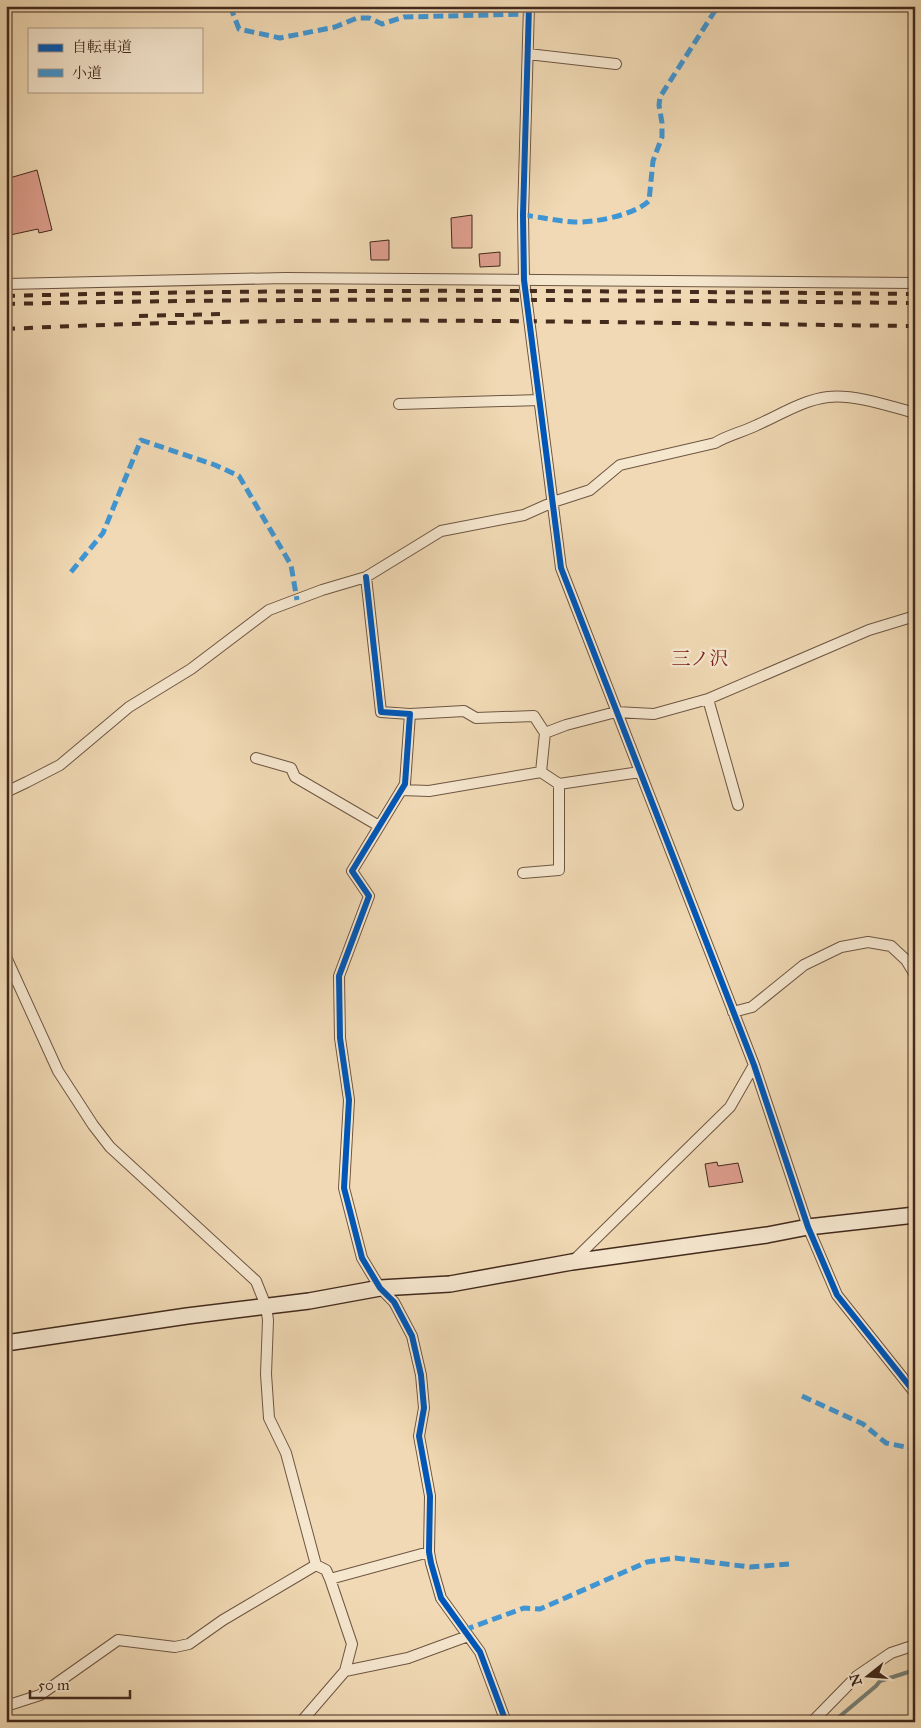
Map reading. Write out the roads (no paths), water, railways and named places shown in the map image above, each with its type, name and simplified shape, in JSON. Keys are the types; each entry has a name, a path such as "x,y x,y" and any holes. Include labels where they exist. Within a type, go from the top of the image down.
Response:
{"street":[{"path":"529,6 523,215 524,280 561,568 754,1065 808,1227 837,1295 915,1393"},
{"path":"528,54 616,64"},
{"path":"6,284 285,278 915,283"},
{"path":"6,792 60,764 129,707 191,670 269,610 322,590 366,577 441,531 524,515 553,502 590,490 620,465 715,443 802,404 829,397 857,399 915,412"},
{"path":"399,404 539,400"},
{"path":"366,577 381,712 410,714 464,711 476,718 534,716 546,733 541,772"},
{"path":"546,733 566,725 616,712 654,714 708,699 869,630 915,616"},
{"path":"708,699 738,805"},
{"path":"410,714 405,784 352,871 369,896 339,976 340,1038 349,1100 344,1188 362,1258 380,1288 394,1302 412,1336 421,1375 424,1408 420,1436 430,1496 429,1552 441,1598 480,1652 506,1722"},
{"path":"256,758 291,768 296,777 379,826"},
{"path":"402,790 429,791 541,772 559,784 640,772"},
{"path":"523,873 559,870 559,784"},
{"path":"733,1012 752,1007 804,964 841,947 868,942 891,946 906,960 915,975"},
{"path":"6,957 58,1070 93,1125 110,1147 256,1281 266,1306 268,1320 266,1374 269,1418 286,1453 316,1565 326,1570 352,1644 345,1672 301,1722"},
{"path":"572,1262 730,1107 754,1065"},
{"path":"6,1344 309,1301 380,1288 450,1284 572,1262 767,1235 808,1227 915,1215"},
{"path":"330,1579 429,1552"},
{"path":"6,1706 40,1695 118,1640 175,1647 189,1644 223,1620 316,1565"},
{"path":"345,1672 408,1658 468,1636"},
{"path":"812,1722 857,1676 891,1653 915,1645"}],"waterway":[{"path":"833,1722 880,1681 915,1670"}],"railway":[{"path":"6,296 347,291 915,294"},
{"path":"6,304 347,300 915,303"},
{"path":"139,316 221,314"},
{"path":"6,329 120,324 347,321 915,326"}],"district":[{"name":"三ノ沢","path":"700,658"}]}
